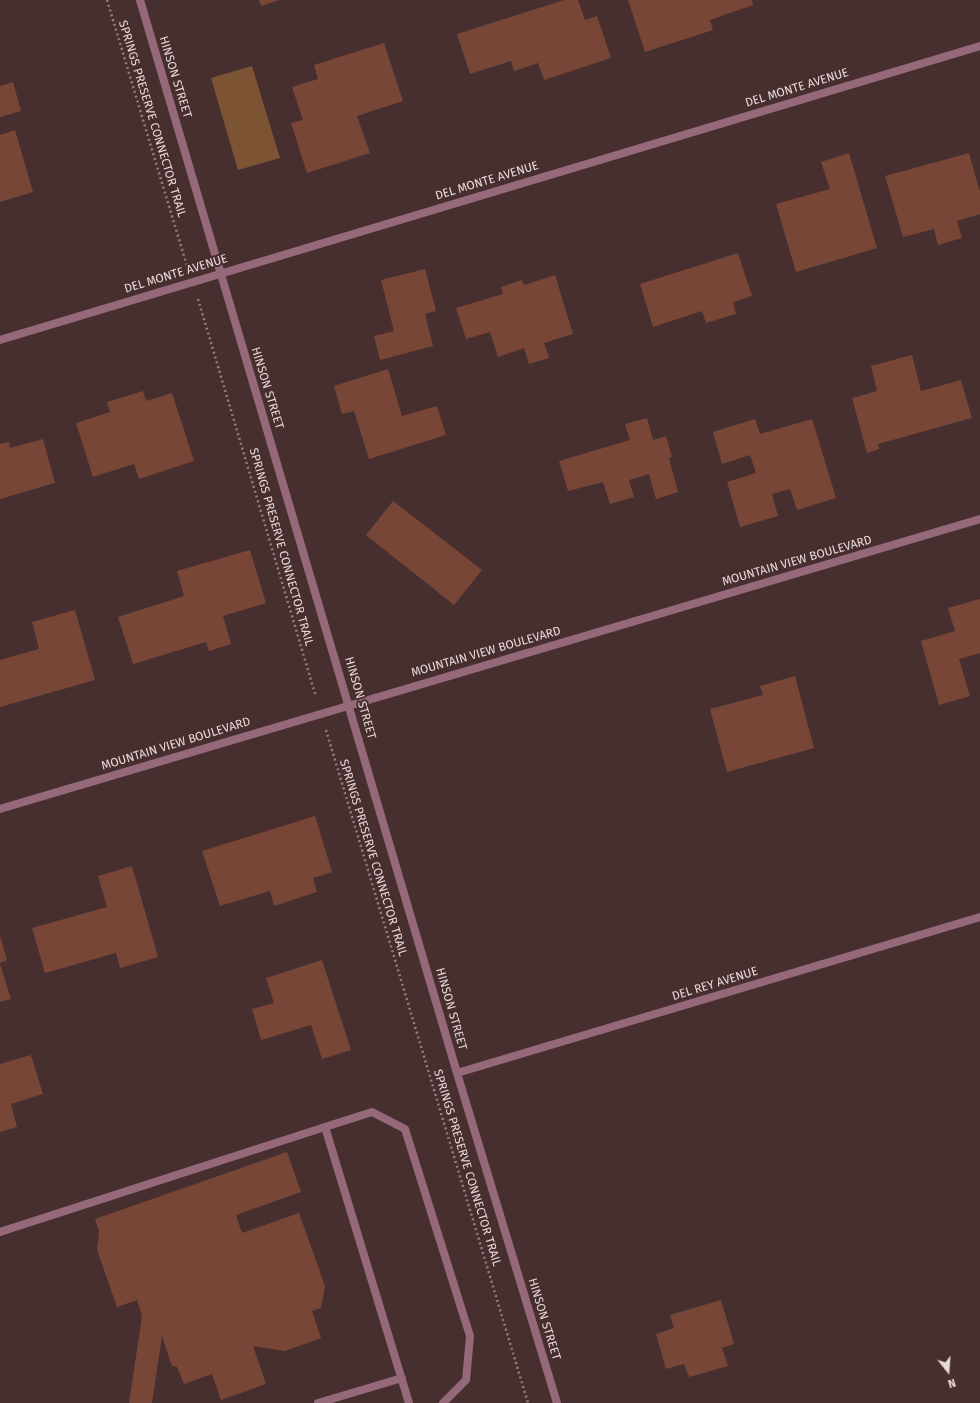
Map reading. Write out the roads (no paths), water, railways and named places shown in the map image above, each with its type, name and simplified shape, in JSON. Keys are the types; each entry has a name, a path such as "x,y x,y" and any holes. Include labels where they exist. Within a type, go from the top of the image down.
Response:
{"street":[{"name":"HINSON STREET","path":"140,0 457,1074 557,1403"},
{"name":"DEL MONTE AVENUE","path":"0,340 980,46"},
{"name":"MOUNTAIN VIEW BOULEVARD","path":"0,809 980,519"},
{"name":"DEL REY AVENUE","path":"457,1074 980,917"},
{"path":"0,1232 372,1112 405,1129 470,1336 466,1380 443,1403"},
{"path":"325,1127 409,1403"},
{"path":"318,1403 402,1378"}]}
